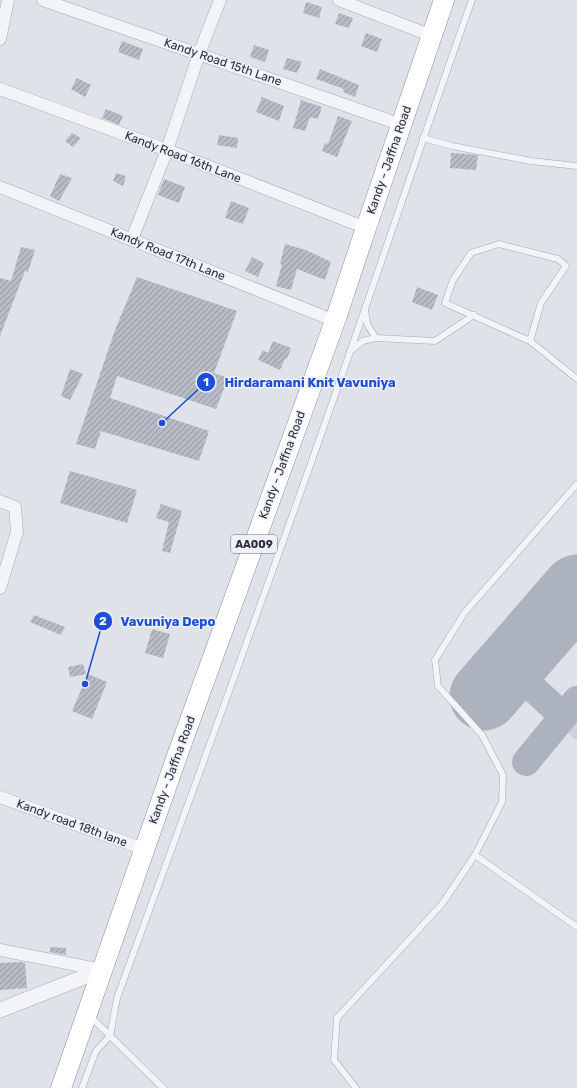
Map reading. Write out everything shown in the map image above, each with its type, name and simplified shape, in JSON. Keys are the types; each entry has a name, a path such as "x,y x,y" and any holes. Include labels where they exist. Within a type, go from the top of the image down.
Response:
{"highway":[{"name":"Kandy - Jaffna Road","path":"61,1088 144,849 335,321 444,0"}],"street":[{"path":"0,39 8,0"},
{"name":"Kandy Road 15th Lane","path":"43,0 402,125"},
{"path":"132,239 167,150 199,54 220,0"},
{"path":"339,0 432,36"},
{"name":"Kandy Road 16th Lane","path":"0,89 167,150 366,228"},
{"name":"Kandy Road 17th Lane","path":"0,187 335,321"},
{"path":"0,501 15,507 17,532 0,588"},
{"name":"Kandy road 18th lane","path":"0,797 144,849"},
{"path":"0,950 102,970"},
{"path":"0,1010 102,970"}],"lane":[{"path":"82,1088 96,1051 110,1036 117,998 229,692 472,0"},
{"path":"423,138 452,146 523,159 577,166"},
{"path":"530,341 540,303 566,266 558,259 499,244 471,253 453,280 445,303 474,314 530,341 577,379"},
{"path":"365,307 367,324 376,338"},
{"path":"350,351 363,341 376,338 435,341 474,314"},
{"path":"356,1088 334,1060 337,1018 442,904 475,854 502,802 504,774 482,735 438,686 436,660 464,612 577,484"},
{"path":"475,854 577,927"},
{"path":"87,1013 163,1088"}],"shaded area":[{"path":"577,700 577,741 557,723"}],"building":[{"path":"306,2 322,7 319,18 303,13"},
{"path":"339,13 353,18 349,28 335,24"},
{"path":"366,33 382,39 377,52 361,46"},
{"path":"122,41 143,49 139,60 118,52"},
{"path":"254,45 269,50 265,62 250,57"},
{"path":"287,58 302,62 297,73 283,69"},
{"path":"320,69 359,85 355,97 343,92 344,89 316,79"},
{"path":"77,78 91,85 85,97 71,89"},
{"path":"262,97 284,106 279,121 256,112"},
{"path":"301,100 322,107 318,119 310,117 305,131 293,128"},
{"path":"106,109 123,116 119,125 102,118"},
{"path":"338,116 352,121 337,157 322,151 325,143 328,144"},
{"path":"72,133 81,138 73,147 65,141"},
{"path":"219,135 238,138 237,148 217,145"},
{"path":"451,153 478,155 476,170 450,168"},
{"path":"116,173 126,176 123,186 113,181"},
{"path":"60,174 72,178 59,201 50,196"},
{"path":"164,179 185,187 179,203 158,195"},
{"path":"231,201 249,208 243,224 225,218"},
{"path":"285,244 306,250 331,262 325,280 297,269 291,290 276,286 282,265 280,264"},
{"path":"21,247 35,250 28,272 25,271 0,336 0,278 11,281"},
{"path":"252,257 264,263 258,277 245,271"},
{"path":"137,277 237,311 214,373 228,378 216,409 117,376 110,398 209,431 199,461 101,431 95,449 76,444 115,330"},
{"path":"417,287 438,295 432,310 412,302"},
{"path":"273,341 291,348 287,359 285,359 280,370 258,360 263,350 268,353"},
{"path":"70,369 83,374 70,400 61,396"},
{"path":"70,471 137,490 127,523 60,503"},
{"path":"161,504 182,511 170,553 162,551 169,522 156,518"},
{"path":"34,615 65,627 61,635 30,622"},
{"path":"152,629 170,634 163,658 145,653"},
{"path":"83,664 86,674 70,677 68,667"},
{"path":"88,674 107,682 92,719 72,711"},
{"path":"50,947 66,948 66,955 50,952"},
{"path":"0,963 25,963 27,988 0,990"}],"taxiway":[{"path":"510,667 563,716"},
{"path":"526,762 577,700"}],"runway":[{"path":"484,696 577,589"}],"place":[{"name":"Hirdaramani Knit Vavuniya","path":"162,423"},
{"name":"Vavuniya Depo","path":"85,684"}]}
